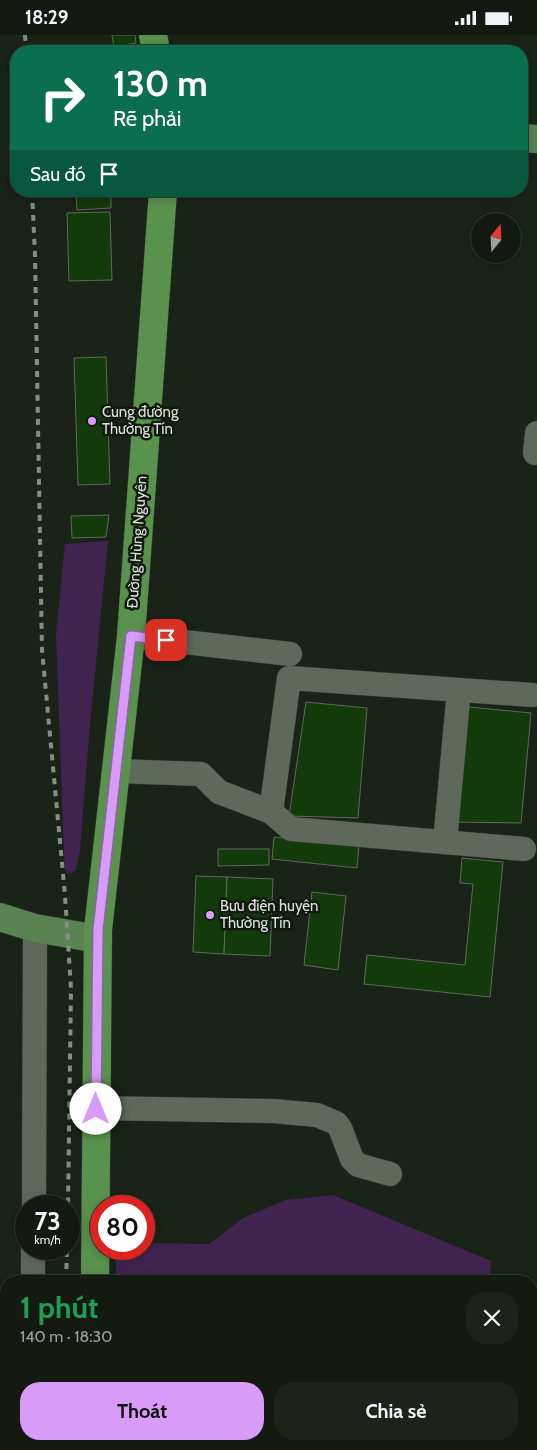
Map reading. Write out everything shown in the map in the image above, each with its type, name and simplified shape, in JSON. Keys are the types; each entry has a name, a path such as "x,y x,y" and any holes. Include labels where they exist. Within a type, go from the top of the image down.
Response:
{"highway":[{"name":"Đường Hùng Nguyên","path":"95,1275 98,939 131,636 163,197"}],"main road":[{"path":"0,917 35,928 98,939"}],"street":[{"path":"131,636 290,654"},
{"path":"271,811 289,678 532,695"},
{"path":"445,842 459,690"},
{"path":"115,771 201,774 219,792 271,811 291,829 524,849"},
{"path":"34,1195 35,928"},
{"path":"96,1109 273,1111 317,1115 336,1123 352,1159 358,1165 390,1174"},
{"path":"33,1260 33,1275"}],"shaded area":[{"path":"108,541 80,850 76,870 68,875 65,870 64,854 56,634 65,544"},
{"path":"333,1195 491,1261 490,1275 116,1275 116,1260 155,1260 155,1243 209,1244 243,1218 286,1200"}],"building":[{"path":"112,35 135,35 136,43 114,45"},
{"path":"76,197 111,197 111,208 77,210"},
{"path":"110,212 112,280 69,281 67,213"},
{"name":"Cung đường Thường Tín","path":"106,357 110,484 78,485 74,358"},
{"path":"109,515 106,537 72,538 71,516"},
{"path":"306,702 367,708 358,818 289,816"},
{"path":"469,707 531,713 521,823 453,822"},
{"path":"274,837 359,845 357,868 272,859"},
{"path":"218,849 269,849 269,865 218,866"},
{"path":"462,858 503,862 490,997 364,984 367,955 465,965 473,884 460,883"},
{"name":"Bưu điện huyện Thường Tín","path":"196,876 227,877 224,954 193,952"},
{"path":"227,877 273,879 270,956 224,954"},
{"path":"312,892 346,896 338,970 304,965"}],"railway":[{"path":"25,35 26,45"},
{"path":"32,197 42,650 65,895 71,989 68,1195"},
{"path":"66,1275 67,1260"}],"place":[{"name":"Cung đường Thường Tín","path":"92,421"},
{"name":"Bưu điện huyện Thường Tín","path":"210,915"}],"route":[{"path":"96,1109 98,930 131,636 166,640"}]}
